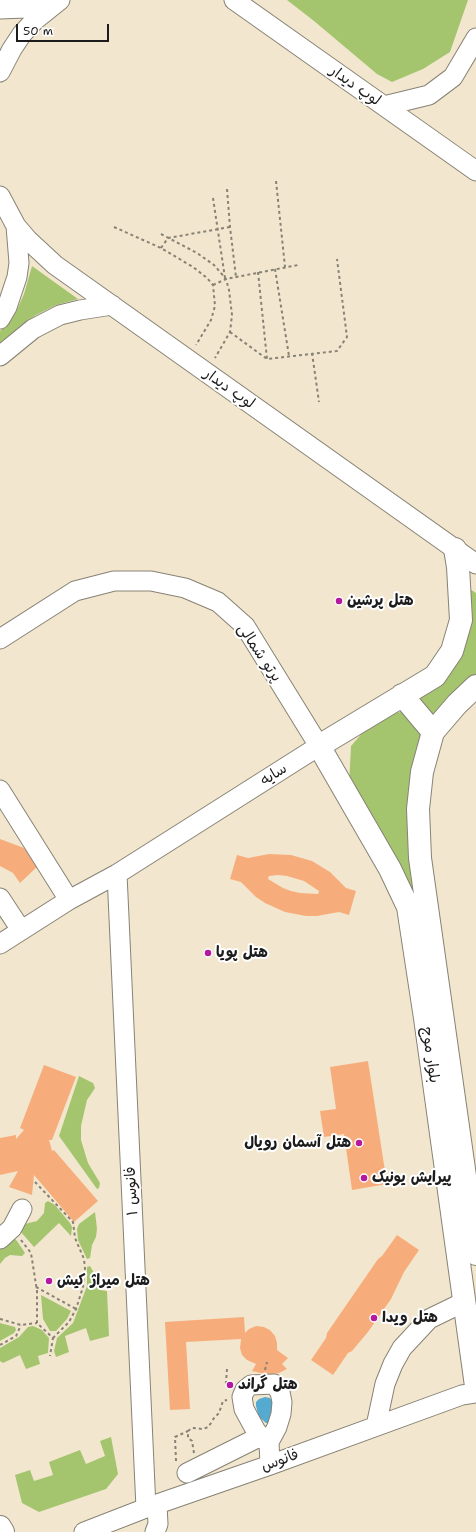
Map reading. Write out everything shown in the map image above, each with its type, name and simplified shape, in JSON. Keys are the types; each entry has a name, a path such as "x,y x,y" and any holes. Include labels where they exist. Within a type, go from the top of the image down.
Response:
{"main road":[{"name":"سایه","path":"319,746 435,676 452,651 461,620 458,567 455,549"},
{"name":"بلوار موج","path":"476,686 457,704 433,732 422,772 418,809 420,858 434,1017 464,1302 476,1386"},
{"path":"402,695 433,732"},
{"name":"بلوار موج","path":"319,746 390,869 408,907 434,1017 476,1254"},
{"path":"0,1527 3,1532"}],"street":[{"path":"0,9 24,8 54,0"},
{"path":"0,72 22,34 35,20 60,0"},
{"name":"لوپ دیدار","path":"234,0 476,171"},
{"path":"384,106 429,96 453,77 476,38"},
{"name":"لوپ دیدار","path":"0,196 16,226 41,254 476,564"},
{"path":"0,319 9,303 17,277 19,263 16,226"},
{"path":"0,356 24,335 48,321 70,312 112,305"},
{"name":"پرتو شمالی","path":"0,639 75,591 114,582 151,581 185,588 218,602 245,626 319,746"},
{"name":"سایه","path":"0,944 69,900 117,874 319,746"},
{"path":"0,790 69,900"},
{"name":"فانوس ۱","path":"117,874 151,1506 158,1524 155,1532"},
{"path":"0,898 21,930"},
{"path":"6,1234 22,1209"},
{"path":"376,1426 385,1384 393,1364 402,1348 429,1319 464,1302"},
{"name":"فانوس","path":"84,1532 151,1506 270,1465 462,1395 476,1393"},
{"path":"185,1468 265,1439 270,1465"}],"path":[{"path":"276,181 285,267"},
{"path":"227,189 236,276"},
{"path":"213,198 232,315 230,332 215,358"},
{"path":"114,227 161,248 193,267 213,285 215,306 211,320 196,345"},
{"path":"161,248 168,238 230,227"},
{"path":"161,234 214,265 226,279"},
{"path":"230,332 267,359 337,351 347,338 337,259"},
{"path":"213,285 236,276 298,265"},
{"path":"275,269 289,356"},
{"path":"258,272 267,359"},
{"path":"312,354 319,402"},
{"path":"35,1182 73,1222 76,1238 84,1259 85,1269 83,1287 76,1309 69,1322 54,1338 50,1356"},
{"path":"6,1234 31,1253 36,1286 37,1323 54,1338"},
{"path":"36,1286 76,1309"},
{"path":"0,1319 21,1325 37,1323"},
{"path":"0,1345 16,1336 21,1325"},
{"path":"185,1468 175,1437 192,1428 203,1429 208,1427 219,1413 223,1401 232,1399"},
{"path":"185,1468 194,1448 192,1441 188,1438 188,1431"}],"green space":[{"path":"287,0 468,0 450,52 423,69 392,82 377,74"},
{"path":"32,266 78,299 56,305 36,315 27,321 0,346 0,331 11,320 16,312 24,294"},
{"path":"467,587 476,593 476,680 434,725 412,701 438,680"},
{"path":"402,712 423,730 426,917 349,785 351,746 365,730 392,713"},
{"path":"79,1076 93,1083 95,1088 87,1100 81,1126 81,1140 88,1163 100,1183 99,1188 97,1189 59,1136"},
{"path":"48,1201 55,1205 70,1223 72,1227 71,1236 59,1223 34,1247 20,1231 22,1226 25,1224 37,1221 44,1213 45,1203"},
{"path":"95,1212 97,1229 96,1237 92,1245 90,1258 87,1259 78,1240 77,1229 79,1224"},
{"path":"12,1236 25,1253 22,1256 10,1255 0,1264 0,1245"},
{"path":"90,1266 102,1287 100,1290 107,1291 109,1336 90,1341 86,1328 65,1336 69,1352 56,1357 54,1351 57,1338 73,1323 87,1286 87,1267"},
{"path":"41,1295 71,1311 67,1319 56,1331 50,1331 43,1319"},
{"path":"0,1323 15,1327 16,1330 14,1333 0,1341"},
{"path":"33,1326 42,1330 49,1338 48,1353 38,1356 40,1364 26,1369 20,1355 3,1363 0,1361 0,1348 19,1337 28,1327"},
{"path":"111,1437 118,1474 106,1489 39,1512 22,1503 15,1475 30,1470 34,1481 53,1475 49,1462 80,1450 86,1464 105,1456 100,1441"}],"water":[{"path":"265,1397 270,1398 273,1402 274,1408 269,1423 266,1423 259,1417 256,1406 256,1402 259,1399"}],"building":[{"path":"0,839 24,848 38,866 20,883 13,873 0,866"},
{"path":"269,854 291,855 312,861 330,872 346,888 356,891 349,915 339,912 317,916 306,916 285,912 265,903 256,897 241,882 230,879 237,855 248,858","holes":["269,876 287,876 304,881 319,891 318,894 291,891 268,879"]},
{"path":"368,1061 387,1184 352,1190 344,1134 324,1137 320,1111 336,1109 330,1067"},
{"path":"44,1065 76,1077 52,1140 49,1140 52,1151 54,1150 98,1201 74,1222 34,1175 32,1195 9,1187 18,1171 0,1175 0,1138 16,1135 16,1139 24,1130 20,1128"},
{"path":"397,1235 419,1250 404,1272 391,1299 368,1332 352,1351 348,1353 333,1375 311,1360 326,1338 327,1333 378,1259 382,1256"},
{"path":"244,1317 245,1333 249,1329 256,1326 264,1327 270,1330 275,1336 277,1350 288,1358 282,1364 287,1369 279,1373 269,1375 252,1371 256,1364 247,1360 242,1355 240,1348 241,1339 186,1342 190,1409 170,1410 165,1322"}],"place":[{"name":"هتل پرشین","path":"339,601"},
{"name":"هتل پویا","path":"208,953"},
{"name":"هتل آسمان رویال","path":"359,1143"},
{"name":"پیرایش یونیک","path":"364,1178"},
{"name":"هتل میراژ کیش","path":"49,1281"},
{"name":"هتل ویدا","path":"374,1318"},
{"name":"هتل گراند","path":"230,1385"}]}
